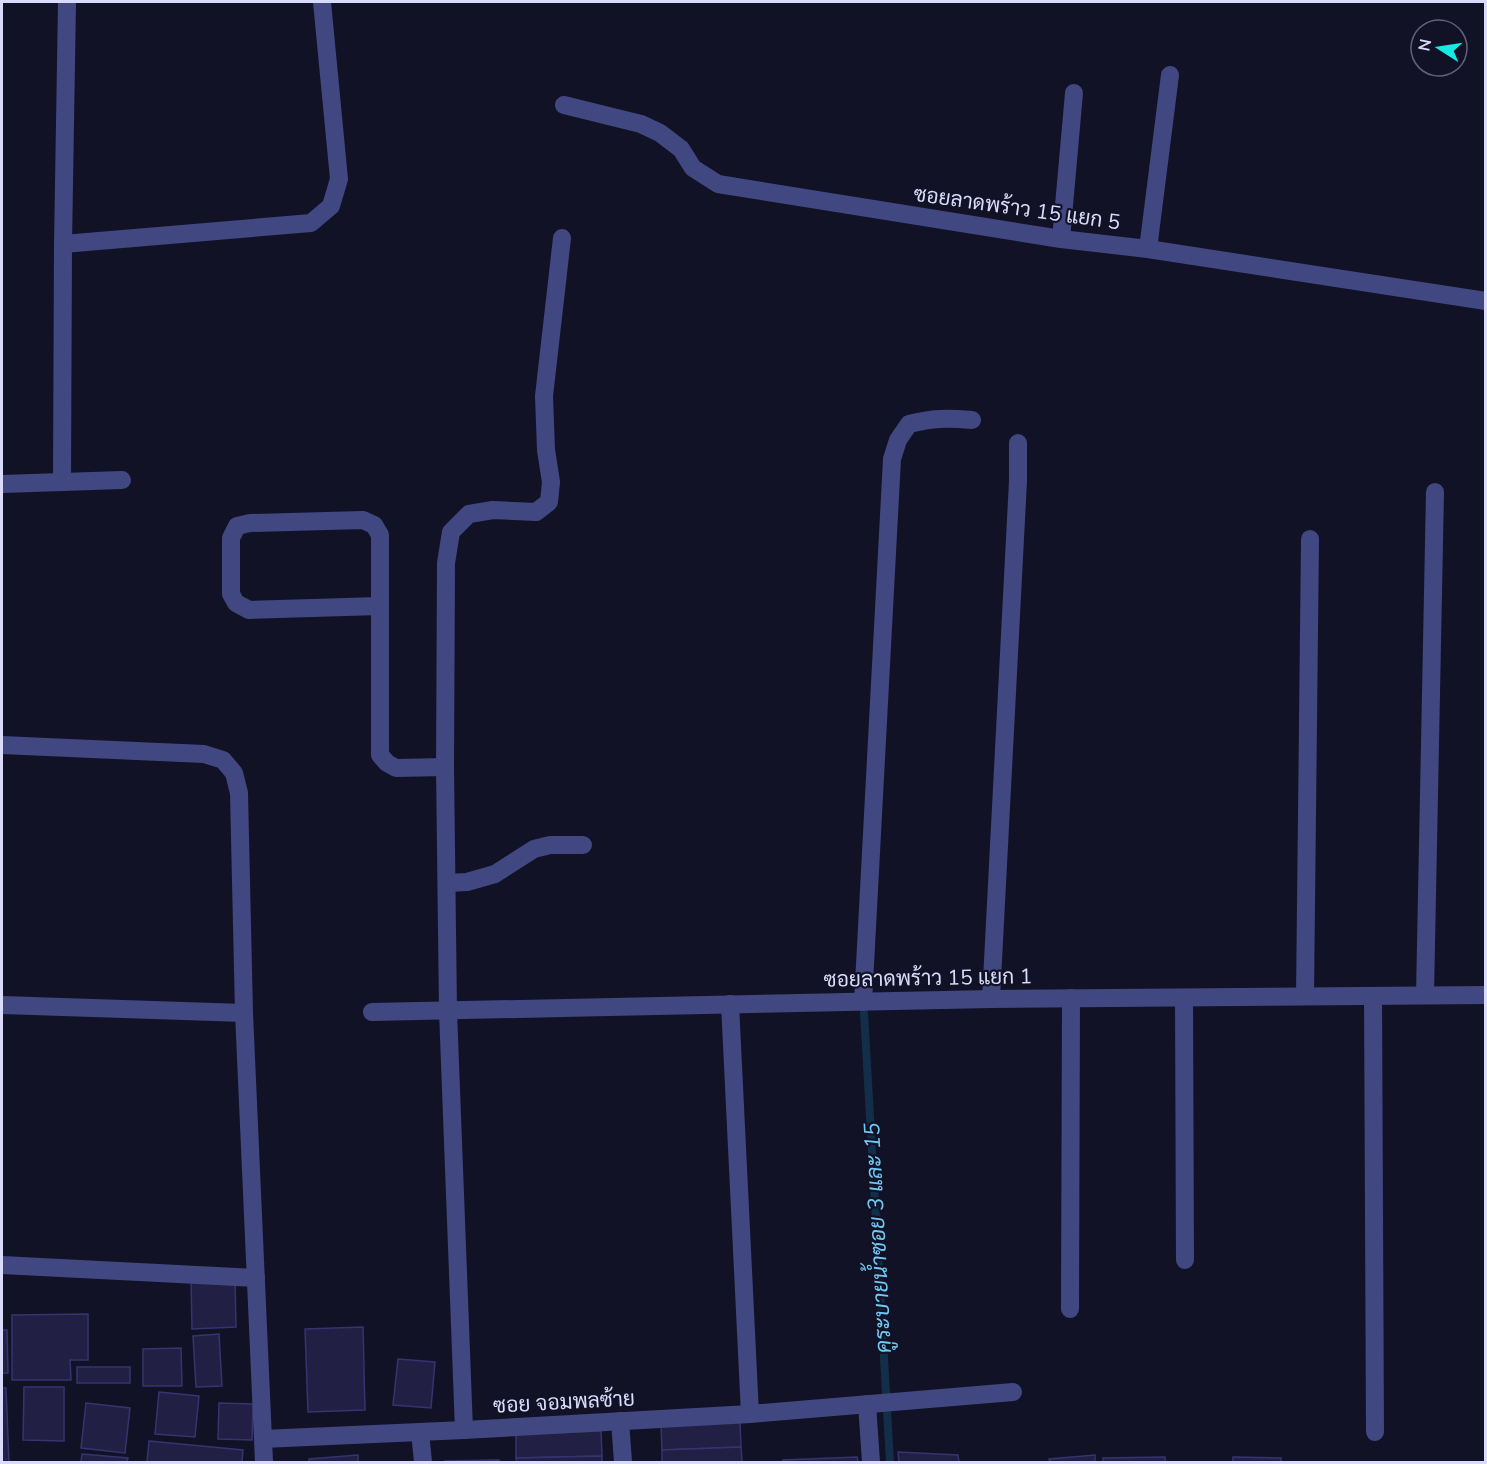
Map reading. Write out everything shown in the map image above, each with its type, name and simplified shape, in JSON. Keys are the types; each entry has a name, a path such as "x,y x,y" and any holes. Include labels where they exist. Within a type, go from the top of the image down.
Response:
{"street":[{"path":"62,482 67,2"},
{"path":"63,244 311,222 331,206 339,180 322,2"},
{"path":"1148,249 1170,75"},
{"path":"1061,239 1074,93"},
{"name":"ซอยลาดพร้าว 15 แยก 5","path":"564,105 641,124 660,133 681,149 693,168 718,184 1061,239 1148,249 1485,301"},
{"path":"464,1430 448,1011 445,767 446,563 451,531 469,514 494,510 536,512 549,502 551,482 546,450 544,396 562,238"},
{"path":"863,1002 892,459 898,440 909,424 945,417 972,420"},
{"path":"991,999 1018,481 1018,443"},
{"path":"2,484 122,480"},
{"path":"1425,996 1435,492"},
{"path":"379,606 249,610 236,603 231,594 231,538 237,526 250,523 363,520 374,525 380,535 380,755 387,764 396,768 445,767"},
{"path":"1305,996 1310,539"},
{"path":"2,745 204,754 223,760 234,773 239,793 244,1013 264,1462"},
{"path":"447,883 467,882 495,874 534,849 550,845 583,845"},
{"name":"ซอยลาดพร้าว 15 แยก 1","path":"372,1012 991,999 1485,995"},
{"path":"1373,996 1375,1432"},
{"path":"1070,1309 1071,998"},
{"path":"1184,998 1185,1260"},
{"path":"730,1004 750,1414"},
{"path":"2,1005 244,1013"},
{"path":"2,1265 256,1278"},
{"name":"ซอย จอมพลซ้าย","path":"263,1438 464,1430 750,1414 1013,1392"},
{"path":"870,1404 872,1462"},
{"path":"620,1421 622,1462"},
{"path":"420,1432 423,1462"}],"building":[{"path":"235,1278 236,1327 192,1329 191,1280"},
{"path":"88,1314 88,1360 70,1360 71,1380 12,1380 12,1315"},
{"path":"363,1327 365,1410 308,1412 305,1329"},
{"path":"2,1330 7,1330 8,1373 2,1373"},
{"path":"219,1334 222,1386 196,1387 193,1336"},
{"path":"181,1348 182,1386 143,1386 143,1349"},
{"path":"398,1359 435,1362 431,1408 393,1405"},
{"path":"77,1367 130,1367 130,1383 77,1383"},
{"path":"24,1387 64,1387 64,1441 23,1440"},
{"path":"2,1388 6,1388 9,1462 2,1462"},
{"path":"159,1392 199,1396 195,1437 155,1434"},
{"path":"86,1403 130,1408 125,1453 81,1448"},
{"path":"219,1403 253,1404 252,1440 218,1439"},
{"path":"740,1422 741,1447 662,1450 661,1425"},
{"path":"601,1431 602,1456 516,1458 516,1434"},
{"path":"149,1441 243,1450 242,1462 147,1462"},
{"path":"741,1447 742,1462 662,1462 662,1450"},
{"path":"898,1452 958,1455 959,1462 899,1462"},
{"path":"82,1454 128,1458 127,1462 81,1462"},
{"path":"358,1455 358,1462 309,1462 309,1459"},
{"path":"1095,1455 1095,1462 1050,1462 1049,1459"},
{"path":"602,1456 602,1462 517,1462 516,1458"},
{"path":"857,1457 858,1462 783,1462 783,1460"},
{"path":"1165,1457 1165,1462 1103,1462 1103,1458"},
{"path":"1233,1457 1281,1458 1281,1462 1233,1462"},
{"path":"499,1460 499,1462 445,1462 445,1461"}],"waterway":[{"name":"คูระบายน้ำซอย 3 และ 15","path":"864,1013 890,1462"}]}
